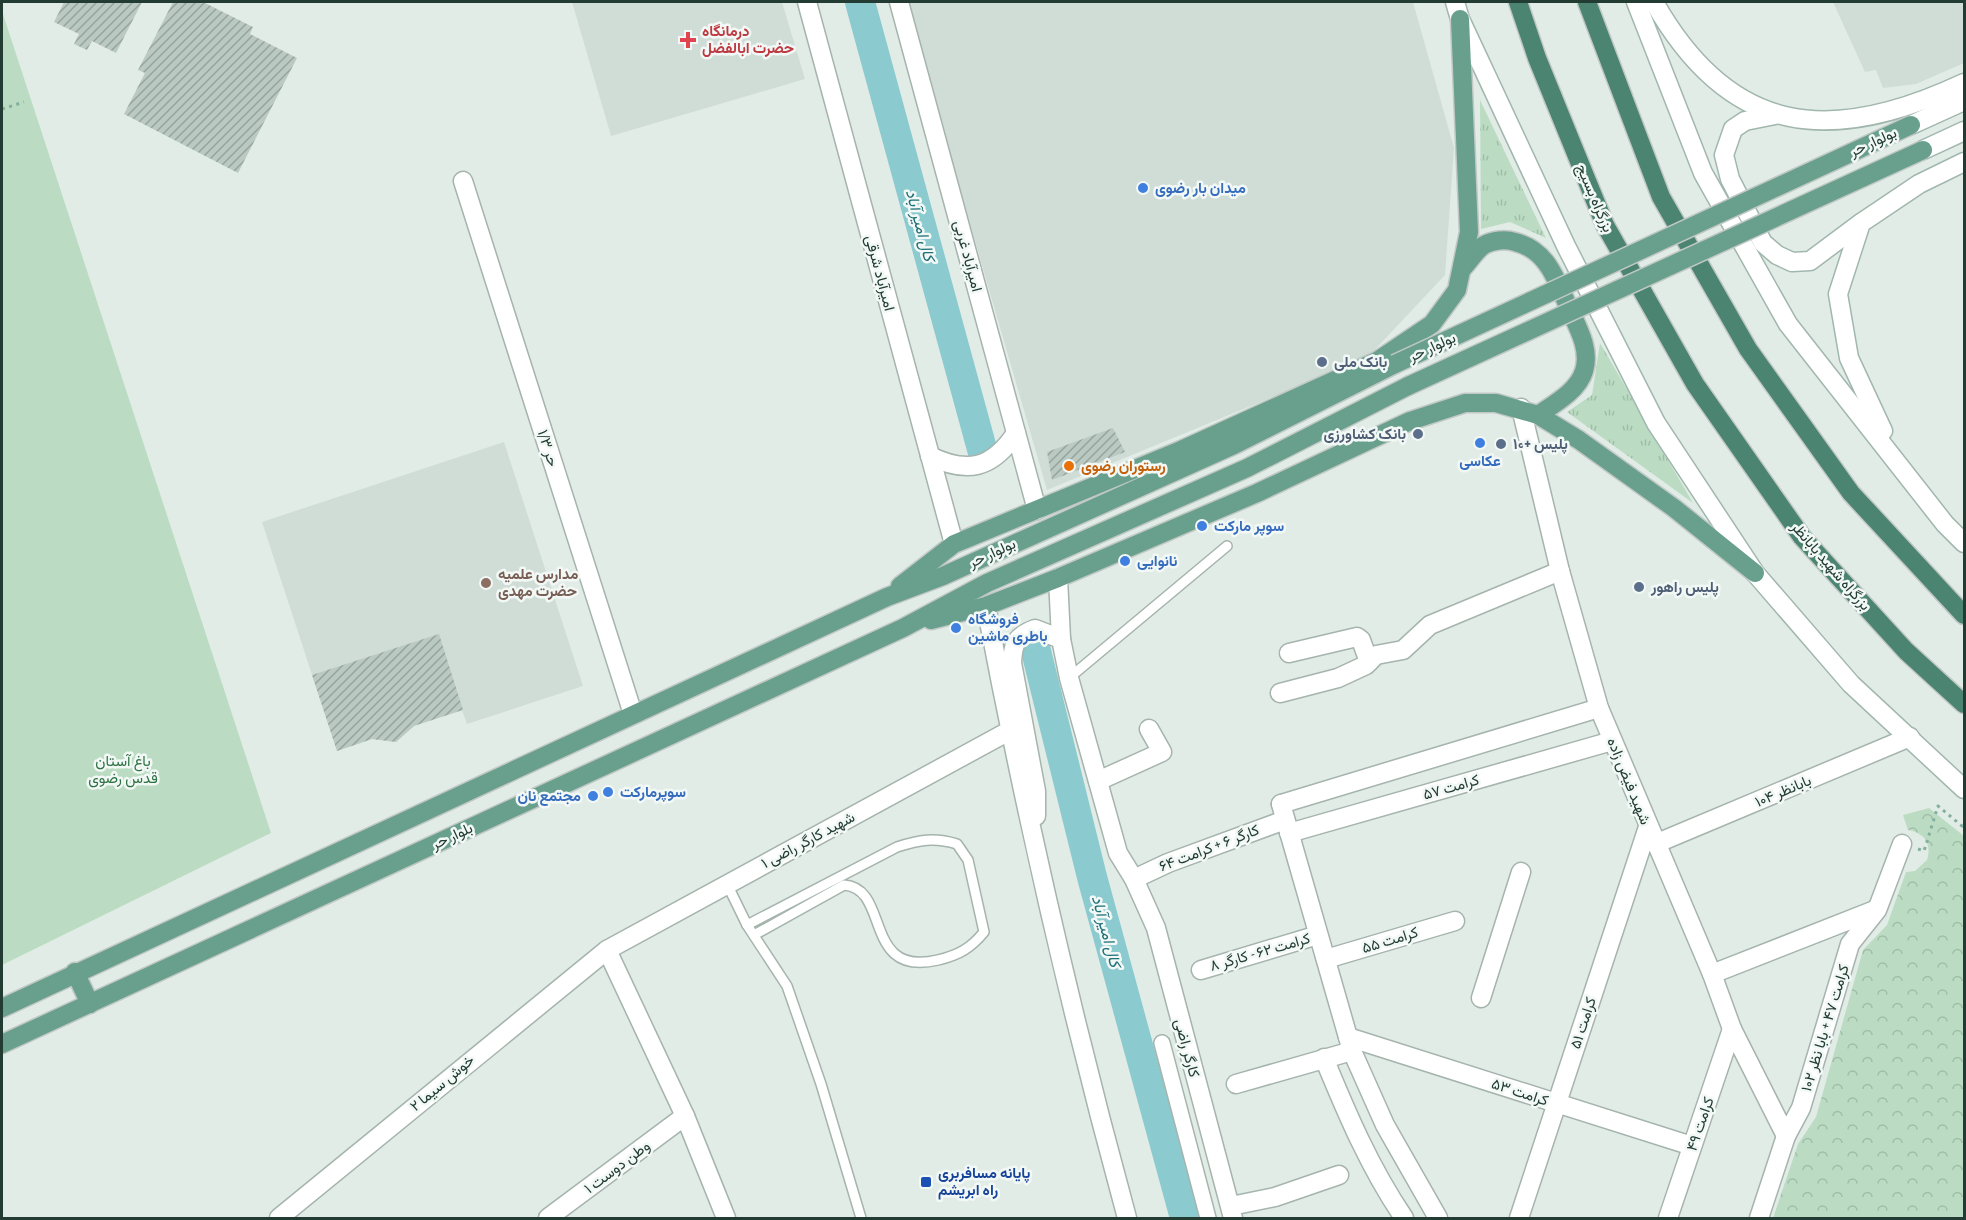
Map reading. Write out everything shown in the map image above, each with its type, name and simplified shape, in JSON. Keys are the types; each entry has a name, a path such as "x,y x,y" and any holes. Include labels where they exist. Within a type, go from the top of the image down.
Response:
{"highway":[{"name":"بزرگراه بسیج","path":"1518,2 1537,58 1605,225 1695,384"},
{"path":"1587,2 1661,196 1748,349 1851,493 1965,615"},
{"name":"بزرگراه شهید بابانظر","path":"1695,384 1802,537 1906,651 1965,704"}],"main road":[{"path":"2,1008 75,972 887,597 954,544 1181,450 1377,361 1432,324 1456,290 1469,232 1457,10"},
{"name":"بولوار حر","path":"887,597 943,576 1234,445 1395,364 1911,124"},
{"name":"بولوار حر","path":"903,628 987,583 1246,468 1408,386 1923,150"},
{"path":"1462,269 1483,246 1511,241 1528,245 1543,256 1555,275 1581,336 1585,364 1579,381 1561,399 1529,412"},
{"path":"903,628 986,606 1058,578 1257,493 1410,421 1465,403 1496,403 1529,412 1674,508 1755,573"},
{"name":"بلوار حر","path":"2,1044 903,628"},
{"path":"75,972 90,1004"}],"street":[{"name":"امیرآباد شرقی","path":"807,2 954,544"},
{"name":"امیرآباد غربی","path":"899,2 1037,510"},
{"path":"1636,2 1703,173 1788,324 1896,458 1945,524 1965,541"},
{"path":"1654,2 1700,67 1739,98 1775,115 1807,120 1849,120 1888,113 1965,83"},
{"path":"1457,10 1566,246 1656,423 1755,573 1851,684 1965,789"},
{"path":"1911,124 1965,101"},
{"path":"1775,115 1745,121 1733,129 1724,155 1730,179 1764,243 1777,255 1792,262 1810,261 1919,183 1965,162"},
{"path":"1923,150 1965,131"},
{"name":"حر ۱/۳","path":"463,181 633,714"},
{"path":"1861,223 1838,294 1849,358 1896,458"},
{"name":"شهید فیض زاده","path":"1529,412 1560,572 1599,708 1651,836 1712,974 1732,1029 1786,1136"},
{"path":"930,456 948,465 968,467 988,462 1005,450 1016,433"},
{"path":"1280,693 1338,678 1369,662 1376,655 1407,647 1430,625 1560,572"},
{"name":"کارگر راضی","path":"1058,578 1061,639 1098,781 1118,853 1134,879 1156,928 1232,1212"},
{"path":"986,606 1036,849 1127,1218"},
{"path":"1036,849 1036,791 1012,663 1013,644 1022,634 1035,629 1061,639"},
{"path":"1289,653 1357,637 1361,640 1369,662"},
{"path":"1438,1218 1390,1134 1350,1044 1285,819 1599,708"},
{"path":"1098,781 1161,752 1149,729"},
{"name":"شهید کارگر راضی ۱","path":"607,950 1010,731"},
{"path":"1910,737 1965,776"},
{"name":"بابانظر ۱۰۴","path":"1651,836 1910,737"},
{"name":"کرامت ۵۷","path":"1285,819 1612,741"},
{"name":"کارگر ۶ + کرامت ۶۴","path":"1134,879 1168,863 1285,819"},
{"name":"کرامت ۵۱","path":"1519,1218 1651,836"},
{"name":"کرامت ۴۷ + بابا نظر ۱۰۲","path":"1759,1218 1786,1136 1801,1108 1850,944 1877,910 1902,844"},
{"path":"1481,998 1521,872"},
{"path":"1712,974 1877,910"},
{"name":"کرامت ۵۵","path":"1326,959 1455,921"},
{"name":"کرامت ۶۲ - کارگر ۸","path":"1201,970 1318,935"},
{"path":"607,950 685,1116 726,1218"},
{"name":"خوش سیما ۲","path":"279,1218 607,950"},
{"name":"کرامت ۴۹","path":"1668,1218 1732,1029"},
{"path":"1162,1043 1208,1218"},
{"path":"1236,1084 1324,1058 1350,1044"},
{"name":"کرامت ۵۳","path":"1350,1044 1557,1103 1692,1146"},
{"path":"1324,1058 1355,1135 1383,1188 1404,1218"},
{"name":"وطن دوست ۱","path":"548,1218 685,1116"},
{"path":"1232,1212 1339,1175"}],"lane":[{"path":"1070,678 1227,546"},
{"path":"747,925 897,847 922,839 940,839 957,843 968,860 984,932 973,946 954,957 919,965 893,954 879,933 868,897 854,885 844,885 754,935"},
{"path":"727,884 747,925 787,987 821,1084 861,1218"}],"path":[{"path":"2,109 24,102"},
{"path":"1902,844 1924,851 1938,806 1963,825"}],"shaded area":[{"name":"درمانگاه حضرت ابالفضل","path":"572,2 782,2 805,79 611,136"},
{"path":"906,2 1413,2 1454,148 1445,275 1367,358 1047,490"},
{"path":"1833,2 1964,2 1964,63 1916,84 1883,88 1876,70 1865,72"},
{"path":"504,442 583,686 467,724 462,710 415,725 396,742 372,739 337,751 262,522"}],"green space":[{"name":"باغ آستان قدس رضوی","path":"2,11 271,833 2,965"},
{"path":"1480,100 1546,238 1510,222 1481,229"},
{"path":"1600,343 1693,503 1567,412 1592,395"},
{"path":"1929,808 1964,836 1964,1218 1773,1218 1798,1144 1816,1117 1863,950 1887,925 1906,872 1915,871 1927,860 1929,849 1926,840 1914,831 1908,830 1903,815"}],"building":[{"path":"64,2 142,2 116,53 92,41 87,50 74,44 79,34 54,22"},
{"path":"173,2 203,2 253,27 250,34 297,58 238,173 124,114 145,73 138,70"},
{"name":"رستوران رضوی","path":"1113,428 1125,452 1052,480 1047,452"},
{"path":"439,634 463,710 414,726 396,742 372,739 337,751 312,675"}],"waterway":[{"name":"کال امیر آباد","path":"860,2 982,449"},
{"name":"کال امیر آباد","path":"1034,643 1092,877 1185,1218"}],"place":[{"name":"درمانگاه حضرت ابالفضل","path":"688,40"},
{"name":"میدان بار رضوی","path":"1143,188"},
{"name":"بانک ملی","path":"1322,362"},
{"name":"بانک کشاورزی","path":"1418,434"},
{"name":"عکاسی","path":"1480,443"},
{"name":"پلیس +۱۰","path":"1501,444"},
{"name":"رستوران رضوی","path":"1069,466"},
{"name":"سوپر مارکت","path":"1202,526"},
{"name":"نانوایی","path":"1125,561"},
{"name":"مدارس علمیه حضرت مهدی","path":"486,583"},
{"name":"پلیس راهور","path":"1639,587"},
{"name":"فروشگاه باطری ماشین","path":"956,628"},
{"name":"سوپرمارکت","path":"608,792"},
{"name":"مجتمع نان","path":"593,796"},
{"name":"پایانه مسافربری راه ابریشم","path":"926,1182"}]}
